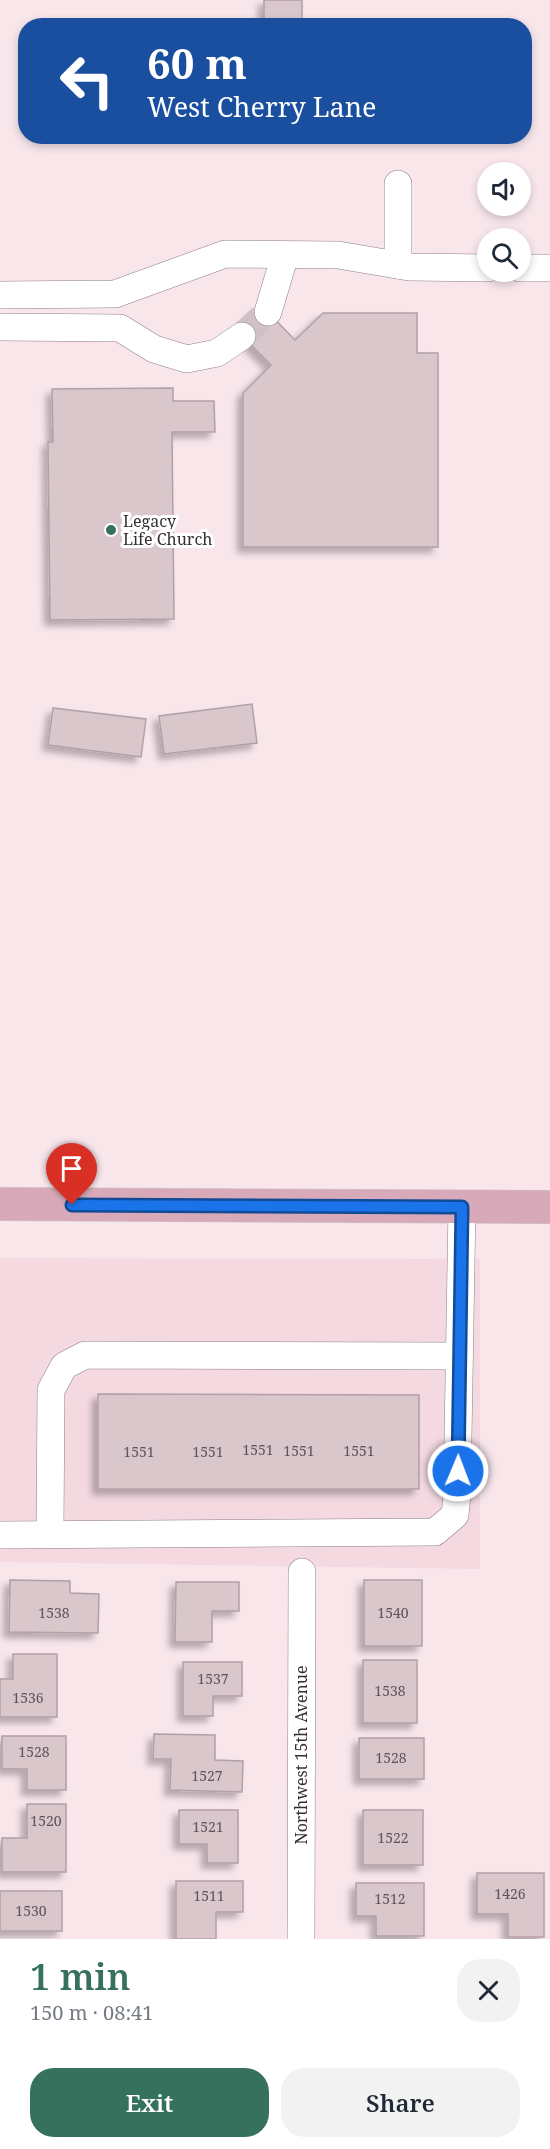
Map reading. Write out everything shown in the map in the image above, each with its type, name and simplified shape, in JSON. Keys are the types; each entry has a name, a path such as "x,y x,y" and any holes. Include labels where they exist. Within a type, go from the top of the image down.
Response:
{"main road":[{"path":"0,1204 550,1207"}],"street":[{"path":"398,184 398,265"},
{"path":"0,295 115,294 225,254 338,255 398,265 477,268"},
{"path":"268,312 285,255"},
{"path":"531,268 550,268"},
{"path":"0,327 120,328 154,349 187,359 217,353 242,336"},
{"path":"0,1535 435,1532 455,1515 462,1207"},
{"path":"50,1534 51,1390 64,1366 85,1355 459,1356"},
{"name":"Northwest 15th Avenue","path":"301,1939 302,1572"}],"shaded area":[{"path":"0,1258 480,1259 480,1569 0,1562"}],"building":[{"path":"264,0 302,0 302,18 264,18"},
{"path":"259,308 264,308 295,340 323,313 417,313 417,353 438,353 438,547 243,547 243,393 271,365 236,330"},
{"name":"Legacy Life Church","path":"173,388 173,401 214,401 215,432 172,432 174,619 50,620 48,442 53,442 52,389"},
{"path":"252,704 257,743 164,754 159,716"},
{"path":"53,708 146,719 141,757 48,745"},
{"path":"98,1394 419,1395 419,1489 98,1489"},
{"path":"10,1580 70,1581 70,1593 99,1594 98,1633 9,1632"},
{"path":"364,1580 422,1580 422,1646 364,1646"},
{"path":"176,1582 239,1582 239,1611 212,1611 212,1642 175,1642"},
{"path":"13,1654 57,1654 57,1717 0,1717 0,1679 13,1679"},
{"path":"363,1660 417,1660 417,1723 363,1723"},
{"path":"183,1662 242,1662 242,1696 213,1696 213,1716 183,1716"},
{"path":"154,1734 215,1735 215,1760 243,1761 242,1792 170,1790 171,1759 153,1759"},
{"path":"2,1736 66,1736 66,1790 27,1790 27,1769 2,1769"},
{"path":"359,1738 424,1738 424,1779 359,1779"},
{"path":"27,1804 66,1804 66,1872 2,1872 2,1838 27,1838"},
{"path":"179,1810 238,1810 238,1863 207,1863 207,1844 179,1844"},
{"path":"363,1810 423,1810 423,1865 363,1865"},
{"path":"477,1873 544,1873 544,1937 508,1937 508,1914 477,1914"},
{"path":"176,1881 243,1881 243,1912 216,1912 216,1939 176,1939"},
{"path":"356,1883 424,1883 424,1936 376,1936 376,1916 356,1916"},
{"path":"0,1891 62,1891 62,1931 0,1931"}],"tunnel":[{"path":"242,336 268,312"}],"place":[{"name":"Legacy Life Church","path":"111,530"}],"route":[{"path":"72,1205 462,1207 458,1471"}]}
